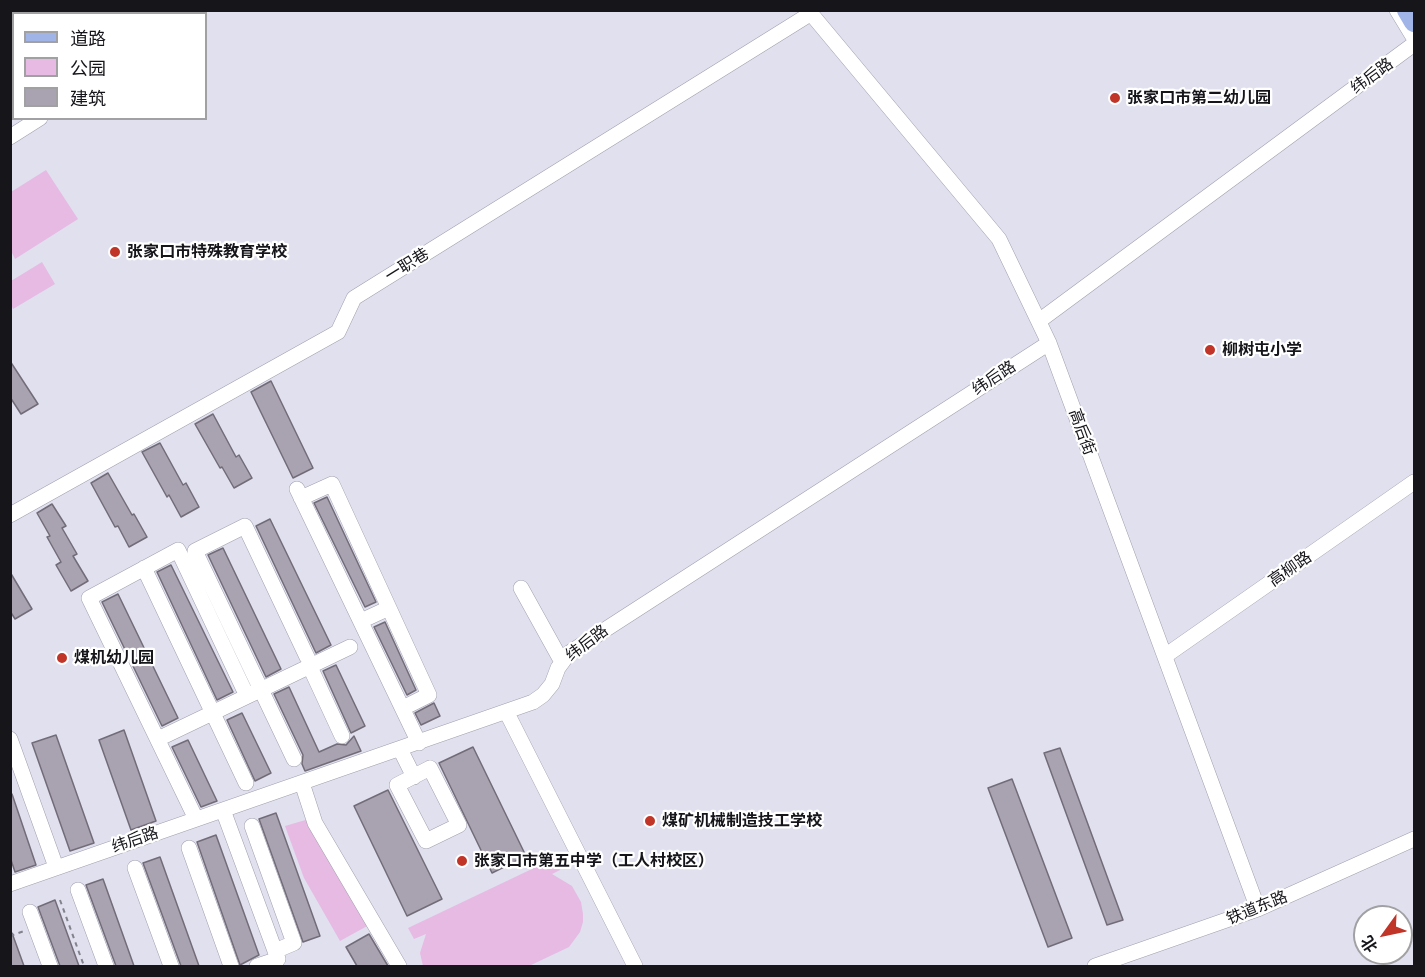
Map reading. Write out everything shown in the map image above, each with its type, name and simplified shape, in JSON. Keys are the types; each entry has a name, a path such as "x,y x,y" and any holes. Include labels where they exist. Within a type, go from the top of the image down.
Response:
{"main road":[{"path":"1407,10 1414,22"}],"street":[{"path":"1397,10 1414,38"},
{"name":"高后街","path":"809,12 999,239 1048,343 1258,909"},
{"name":"一职巷","path":"10,515 338,332 354,298 809,12"},
{"name":"纬后路","path":"1039,321 1414,44"},
{"path":"10,137 37,120"},
{"name":"纬后路","path":"10,885 56,867 523,708 543,695 552,684 562,662 569,653 1048,343"},
{"name":"高柳路","path":"1165,656 1414,482"},
{"path":"403,708 429,695 332,484 299,494 419,743"},
{"path":"254,693 195,551 245,526 342,736"},
{"path":"196,819 89,597 178,550 254,693 294,759"},
{"path":"144,568 246,783"},
{"path":"521,588 562,662"},
{"path":"361,621 389,608"},
{"path":"158,739 254,693 309,662 350,647"},
{"path":"507,713 635,966"},
{"path":"10,739 56,867"},
{"path":"400,749 414,777"},
{"path":"430,768 459,825 426,841 397,785 414,777 430,768"},
{"path":"302,783 315,824 399,966"},
{"path":"223,810 277,959"},
{"path":"252,826 294,944 277,959 257,966"},
{"name":"铁道东路","path":"1095,966 1258,909 1414,839"},
{"path":"189,848 231,966"},
{"path":"135,868 171,966"},
{"path":"252,888 271,881"},
{"path":"78,890 106,966"},
{"path":"30,912 50,966"}],"path":[{"path":"60,900 84,966"}],"green space":[{"path":"46,170 78,219 15,259 11,251 11,192"},
{"path":"42,262 55,284 13,309 11,281"},
{"path":"309,819 369,925 340,941 304,878 285,826"},
{"path":"555,858 560,870 552,874 572,886 581,902 583,914 580,932 569,947 529,966 423,966 420,953 426,934 414,939 408,928"}],"building":[{"path":"10,361 38,404 21,414 10,397"},
{"path":"271,381 313,468 293,478 251,392"},
{"path":"213,414 236,457 239,455 252,478 234,488 195,424"},
{"path":"160,443 183,485 186,483 199,507 181,517 142,452"},
{"path":"108,473 147,537 129,547 118,526 115,527 91,483"},
{"path":"327,497 376,602 365,607 314,503"},
{"path":"52,504 66,526 62,528 77,554 73,556 88,581 71,591 56,565 61,562 37,513"},
{"path":"270,519 331,645 316,653 256,526"},
{"path":"223,548 281,669 266,677 208,555"},
{"path":"171,565 233,692 217,700 157,572"},
{"path":"10,572 32,609 15,619 10,611"},
{"path":"118,594 178,718 162,726 102,602"},
{"path":"385,622 416,690 407,695 374,627"},
{"path":"336,665 365,726 351,733 323,671"},
{"path":"289,687 319,752 337,744 346,745 354,736 361,751 305,771 302,764 303,755 274,694"},
{"path":"434,703 440,716 421,725 415,713"},
{"path":"242,713 271,773 255,781 227,720"},
{"path":"124,730 156,821 131,830 99,740"},
{"path":"56,735 94,843 70,851 32,743"},
{"path":"188,740 217,801 201,807 172,747"},
{"path":"473,747 526,856 492,873 439,763"},
{"path":"1060,748 1123,920 1107,925 1044,753"},
{"path":"1012,779 1072,938 1048,947 988,788"},
{"path":"388,790 442,899 407,916 354,806"},
{"path":"10,794 12,794 36,865 15,872 10,857"},
{"path":"276,813 320,936 303,942 259,819"},
{"path":"216,835 259,955 240,965 197,842"},
{"path":"160,857 199,966 181,966 143,863"},
{"path":"103,879 134,966 116,966 86,885"},
{"path":"55,900 79,966 60,966 38,907"},
{"path":"10,933 12,933 24,966 10,966"},
{"path":"369,934 388,966 357,966 346,947"}],"place":[{"name":"张家口市第二幼儿园","path":"1115,98"},
{"name":"张家口市特殊教育学校","path":"115,252"},
{"name":"柳树屯小学","path":"1210,350"},
{"name":"煤机幼儿园","path":"62,658"},
{"name":"煤矿机械制造技工学校","path":"650,821"},
{"name":"张家口市第五中学（工人村校区）","path":"462,861"}]}
